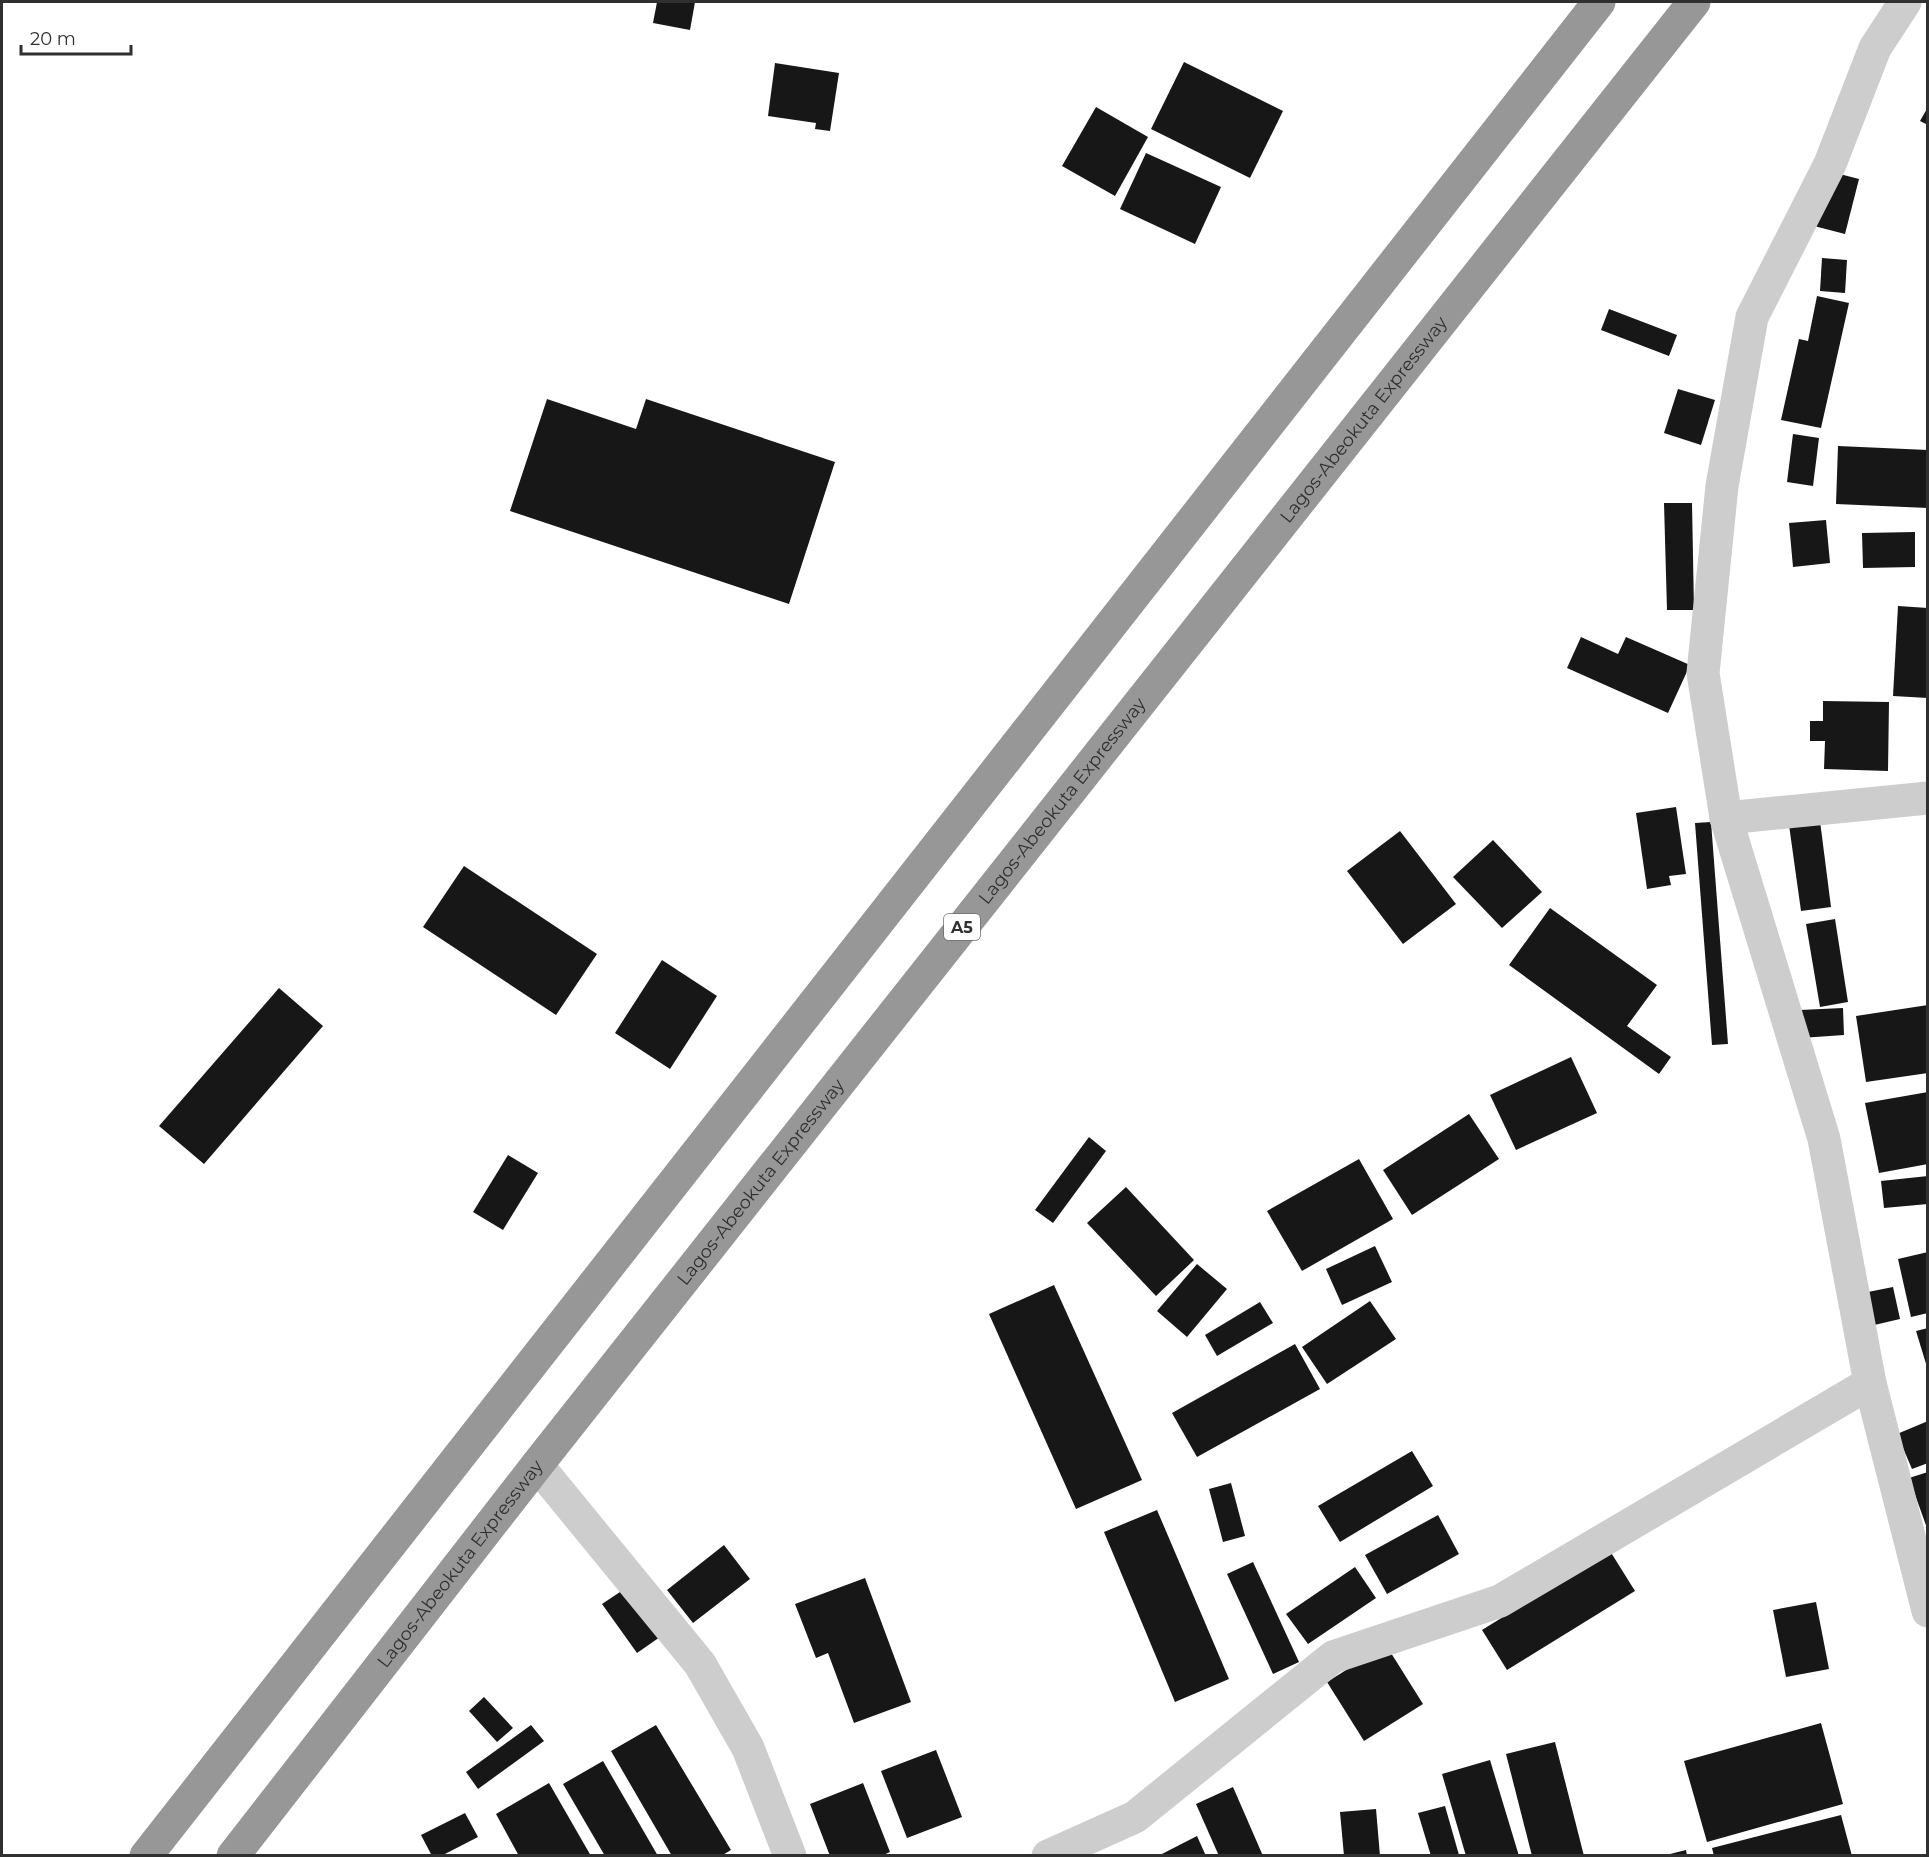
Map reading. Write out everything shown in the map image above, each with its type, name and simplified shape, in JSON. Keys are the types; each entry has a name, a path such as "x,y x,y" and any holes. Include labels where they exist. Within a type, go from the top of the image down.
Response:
{"highway":[{"path":"146,1856 1599,2"},
{"name":"Lagos-Abeokuta Expressway","path":"233,1856 537,1465 1694,2"}],"street":[{"path":"1905,2 1875,48 1830,164 1752,317 1722,486 1703,673 1726,818 1824,1139 1870,1383 1928,1611"},
{"path":"1726,818 1928,798"},
{"path":"1048,1856 1135,1817 1333,1657 1500,1601 1870,1383"},
{"path":"537,1465 700,1664 748,1748 790,1856"}],"building":[{"path":"657,2 695,2 690,30 653,23"},
{"path":"1184,62 1283,111 1250,178 1151,129"},
{"path":"775,63 839,73 830,131 815,129 816,123 768,116"},
{"path":"1096,107 1148,137 1115,196 1062,166"},
{"path":"1928,107 1928,125 1920,121"},
{"path":"1146,153 1221,187 1195,244 1120,209"},
{"path":"1828,171 1859,179 1845,234 1814,226"},
{"path":"1822,258 1847,260 1845,293 1820,291"},
{"path":"1817,296 1849,303 1821,428 1781,420 1799,339 1808,341"},
{"path":"1609,309 1677,335 1669,356 1601,330"},
{"path":"1678,389 1715,400 1701,445 1664,433"},
{"path":"547,399 636,429 646,399 835,462 789,604 510,511"},
{"path":"1793,434 1819,438 1813,486 1787,482"},
{"path":"1838,446 1928,450 1928,508 1836,504"},
{"path":"1664,503 1692,503 1694,610 1667,610"},
{"path":"1826,520 1830,563 1793,567 1789,523"},
{"path":"1915,532 1915,567 1863,568 1862,533"},
{"path":"1898,606 1928,608 1928,698 1893,696"},
{"path":"1581,637 1618,654 1626,637 1690,665 1668,713 1567,668"},
{"path":"1823,701 1889,702 1888,771 1824,769 1825,741 1810,741 1810,721 1823,721"},
{"path":"1676,807 1686,874 1669,876 1671,885 1647,889 1636,813"},
{"path":"1820,821 1831,907 1801,911 1789,825"},
{"path":"1711,822 1728,1044 1712,1045 1695,823"},
{"path":"1400,831 1456,904 1403,944 1347,871"},
{"path":"1493,840 1542,892 1502,928 1453,877"},
{"path":"464,866 597,954 556,1015 423,927"},
{"path":"1550,908 1657,985 1627,1026 1671,1057 1659,1074 1509,965"},
{"path":"1835,919 1848,1002 1820,1007 1806,924"},
{"path":"662,960 717,996 670,1069 615,1033"},
{"path":"279,988 323,1026 204,1164 159,1126"},
{"path":"1928,1005 1928,1073 1866,1082 1856,1016"},
{"path":"1843,1008 1844,1035 1801,1038 1800,1010"},
{"path":"1571,1057 1597,1113 1516,1150 1490,1095"},
{"path":"1928,1092 1928,1164 1879,1173 1865,1103"},
{"path":"1469,1114 1499,1159 1412,1215 1383,1170"},
{"path":"1089,1137 1106,1151 1053,1223 1035,1210"},
{"path":"508,1155 538,1173 503,1230 473,1212"},
{"path":"1359,1159 1393,1219 1302,1271 1267,1211"},
{"path":"1928,1176 1928,1204 1884,1208 1881,1181"},
{"path":"1126,1187 1194,1260 1156,1296 1087,1223"},
{"path":"1375,1246 1392,1282 1342,1305 1326,1269"},
{"path":"1928,1252 1928,1313 1911,1317 1898,1259"},
{"path":"1197,1264 1227,1289 1187,1337 1157,1311"},
{"path":"1054,1285 1142,1480 1076,1509 989,1314"},
{"path":"1893,1287 1900,1319 1870,1326 1863,1293"},
{"path":"1370,1301 1396,1339 1327,1384 1302,1347"},
{"path":"1260,1302 1273,1323 1217,1356 1205,1335"},
{"path":"1928,1328 1928,1367 1927,1367 1916,1331"},
{"path":"1295,1344 1320,1389 1197,1457 1172,1413"},
{"path":"1928,1421 1928,1463 1912,1469 1897,1434"},
{"path":"1412,1451 1433,1486 1340,1542 1318,1506"},
{"path":"1928,1472 1928,1528 1927,1528 1909,1478"},
{"path":"1231,1483 1245,1536 1223,1542 1209,1489"},
{"path":"1157,1510 1229,1679 1175,1702 1104,1532"},
{"path":"1438,1515 1459,1554 1387,1594 1365,1555"},
{"path":"724,1545 750,1579 693,1623 667,1590"},
{"path":"1610,1551 1635,1591 1507,1670 1482,1630"},
{"path":"1253,1562 1299,1662 1273,1674 1227,1574"},
{"path":"1355,1567 1376,1598 1308,1644 1286,1614"},
{"path":"865,1578 911,1702 854,1723 828,1653 816,1658 795,1604"},
{"path":"626,1588 660,1637 637,1653 602,1604"},
{"path":"1816,1602 1829,1669 1786,1677 1773,1610"},
{"path":"1386,1645 1423,1704 1364,1741 1327,1682"},
{"path":"484,1697 513,1728 497,1742 469,1711"},
{"path":"1821,1723 1843,1804 1707,1842 1684,1761"},
{"path":"531,1725 544,1741 478,1789 466,1772"},
{"path":"656,1725 731,1850 721,1856 672,1856 611,1751"},
{"path":"1555,1742 1584,1856 1532,1856 1506,1754"},
{"path":"936,1750 962,1817 907,1838 881,1771"},
{"path":"1490,1760 1519,1856 1466,1856 1442,1774"},
{"path":"603,1761 658,1856 605,1856 563,1784"},
{"path":"549,1783 591,1856 519,1856 496,1814"},
{"path":"863,1783 890,1852 881,1856 830,1856 810,1804"},
{"path":"1233,1787 1263,1856 1219,1856 1196,1804"},
{"path":"1445,1806 1459,1855 1431,1856 1418,1813"},
{"path":"1376,1809 1380,1856 1344,1856 1340,1812"},
{"path":"465,1813 478,1837 441,1856 432,1856 421,1835"},
{"path":"1841,1815 1852,1856 1714,1856 1712,1848"},
{"path":"1197,1836 1206,1856 1158,1856"},
{"path":"1686,1850 1687,1856 1666,1855"}]}
